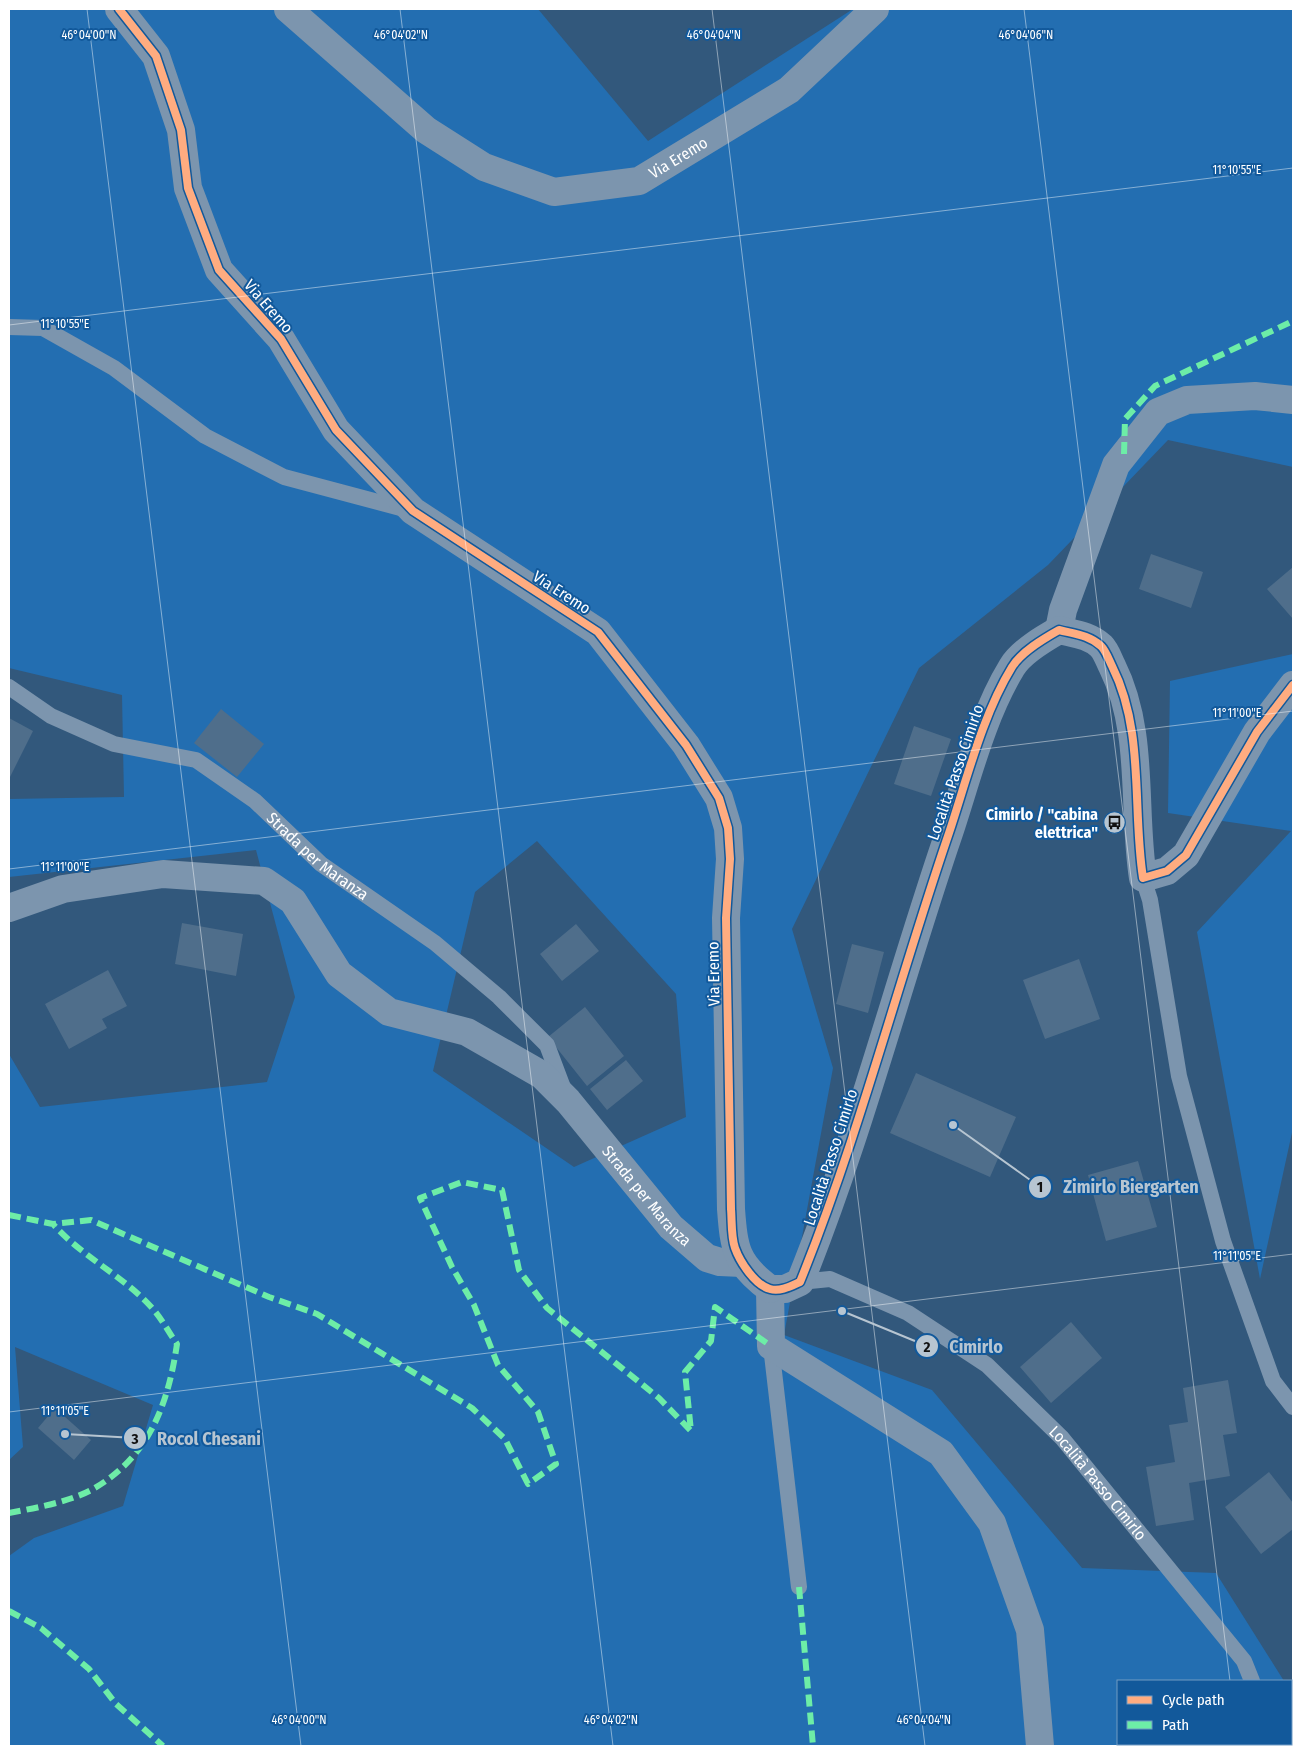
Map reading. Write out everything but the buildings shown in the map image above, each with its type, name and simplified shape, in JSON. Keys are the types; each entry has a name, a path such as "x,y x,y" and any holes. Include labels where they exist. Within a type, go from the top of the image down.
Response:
{"street":[{"name":"Via Eremo","path":"119,9 156,56 181,130 188,188 219,270 281,339 336,430 413,511 598,632 686,745 719,798 728,828 730,859 726,918 731,1209 734,1247 742,1262 756,1279 770,1289"},
{"name":"Via Eremo","path":"288,9 426,130 484,167 554,192 639,181 790,90 875,9"},
{"path":"1293,400 1255,396 1187,400 1158,412 1116,465 1063,610 1059,630 1086,636 1103,647 1123,687 1135,756 1139,814 1137,844 1142,878 1167,871 1186,855 1257,732 1293,685"},
{"name":"Località Passo Cimirlo","path":"770,1289 786,1289 800,1282 826,1219 939,861 994,700 1013,665 1031,649 1059,630"},
{"name":"Strada per Maranza","path":"9,908 63,889 163,874 264,881 293,901 339,974 389,1012 467,1032 542,1075 568,1101 671,1227 707,1258 720,1262 742,1262"},
{"path":"770,1289 770,1346 941,1453 992,1523 1030,1630 1040,1746"}],"lane":[{"name":"Via Eremo","path":"9,327 43,328 114,368 205,436 284,477 413,511"},
{"name":"Strada per Maranza","path":"9,687 51,716 114,744 196,760 255,801 321,864 435,943 499,997 547,1045 568,1101"},
{"path":"1142,878 1150,900 1179,1076 1223,1241 1273,1381 1293,1407"},
{"name":"Località Passo Cimirlo","path":"800,1282 830,1279 908,1313 987,1366 1068,1446 1244,1661 1252,1680"},
{"path":"770,1346 799,1587"}],"shaded area":[{"path":"9,9 538,9 648,141 853,9 1293,9 1293,467 1168,440 1048,565 919,668 792,929 833,1068 784,1335 932,1390 1082,1568 1216,1573 1283,1680 1117,1680 1117,1745 1159,1746 9,1746 9,1556 34,1538 123,1506 153,1405 15,1347 23,1447 9,1460 9,1054 40,1107 267,1082 295,997 256,850 9,877 9,799 124,797 122,695 9,668","holes":["537,841 676,994 686,1117 574,1167 433,1071 475,892"]},
{"path":"1293,654 1293,1128 1260,1279 1197,932 1291,831 1168,813 1170,681"}],"marked path":[{"path":"1124,454 1125,419 1155,386 1293,321"},
{"path":"9,1215 53,1224 91,1220 269,1297 317,1314 472,1408 505,1439 528,1484 556,1464 538,1412 498,1365 474,1305 452,1267 420,1198 462,1182 502,1190 519,1270 547,1308 659,1398 691,1431 685,1372 711,1341 715,1307 771,1346"},
{"path":"9,1513 52,1504 84,1494 112,1476 128,1461 142,1445 153,1427 161,1408 168,1388 177,1344 156,1313 142,1297 77,1247 53,1224"},
{"path":"799,1587 813,1746"},
{"path":"9,1611 41,1628 89,1669 116,1704 163,1746"}],"cycle path":[{"path":"119,9 156,56 181,130 188,188 219,270 281,339 336,430 413,511 598,632 686,745 719,798 728,828 730,859 726,918 732,1234 740,1260 764,1287 778,1290 800,1282 860,1115 976,748 1001,686 1016,661 1033,646 1059,630 1087,637 1104,650 1122,691 1129,717 1136,770 1143,878 1167,871 1186,855 1257,732 1293,685"}],"place":[{"name":"Cimirlo / \"cabina elettrica\"","path":"1114,823"},
{"name":"Zimirlo Biergarten","path":"953,1125"},
{"name":"Cimirlo","path":"842,1311"},
{"name":"Rocol Chesani","path":"65,1434"}]}
